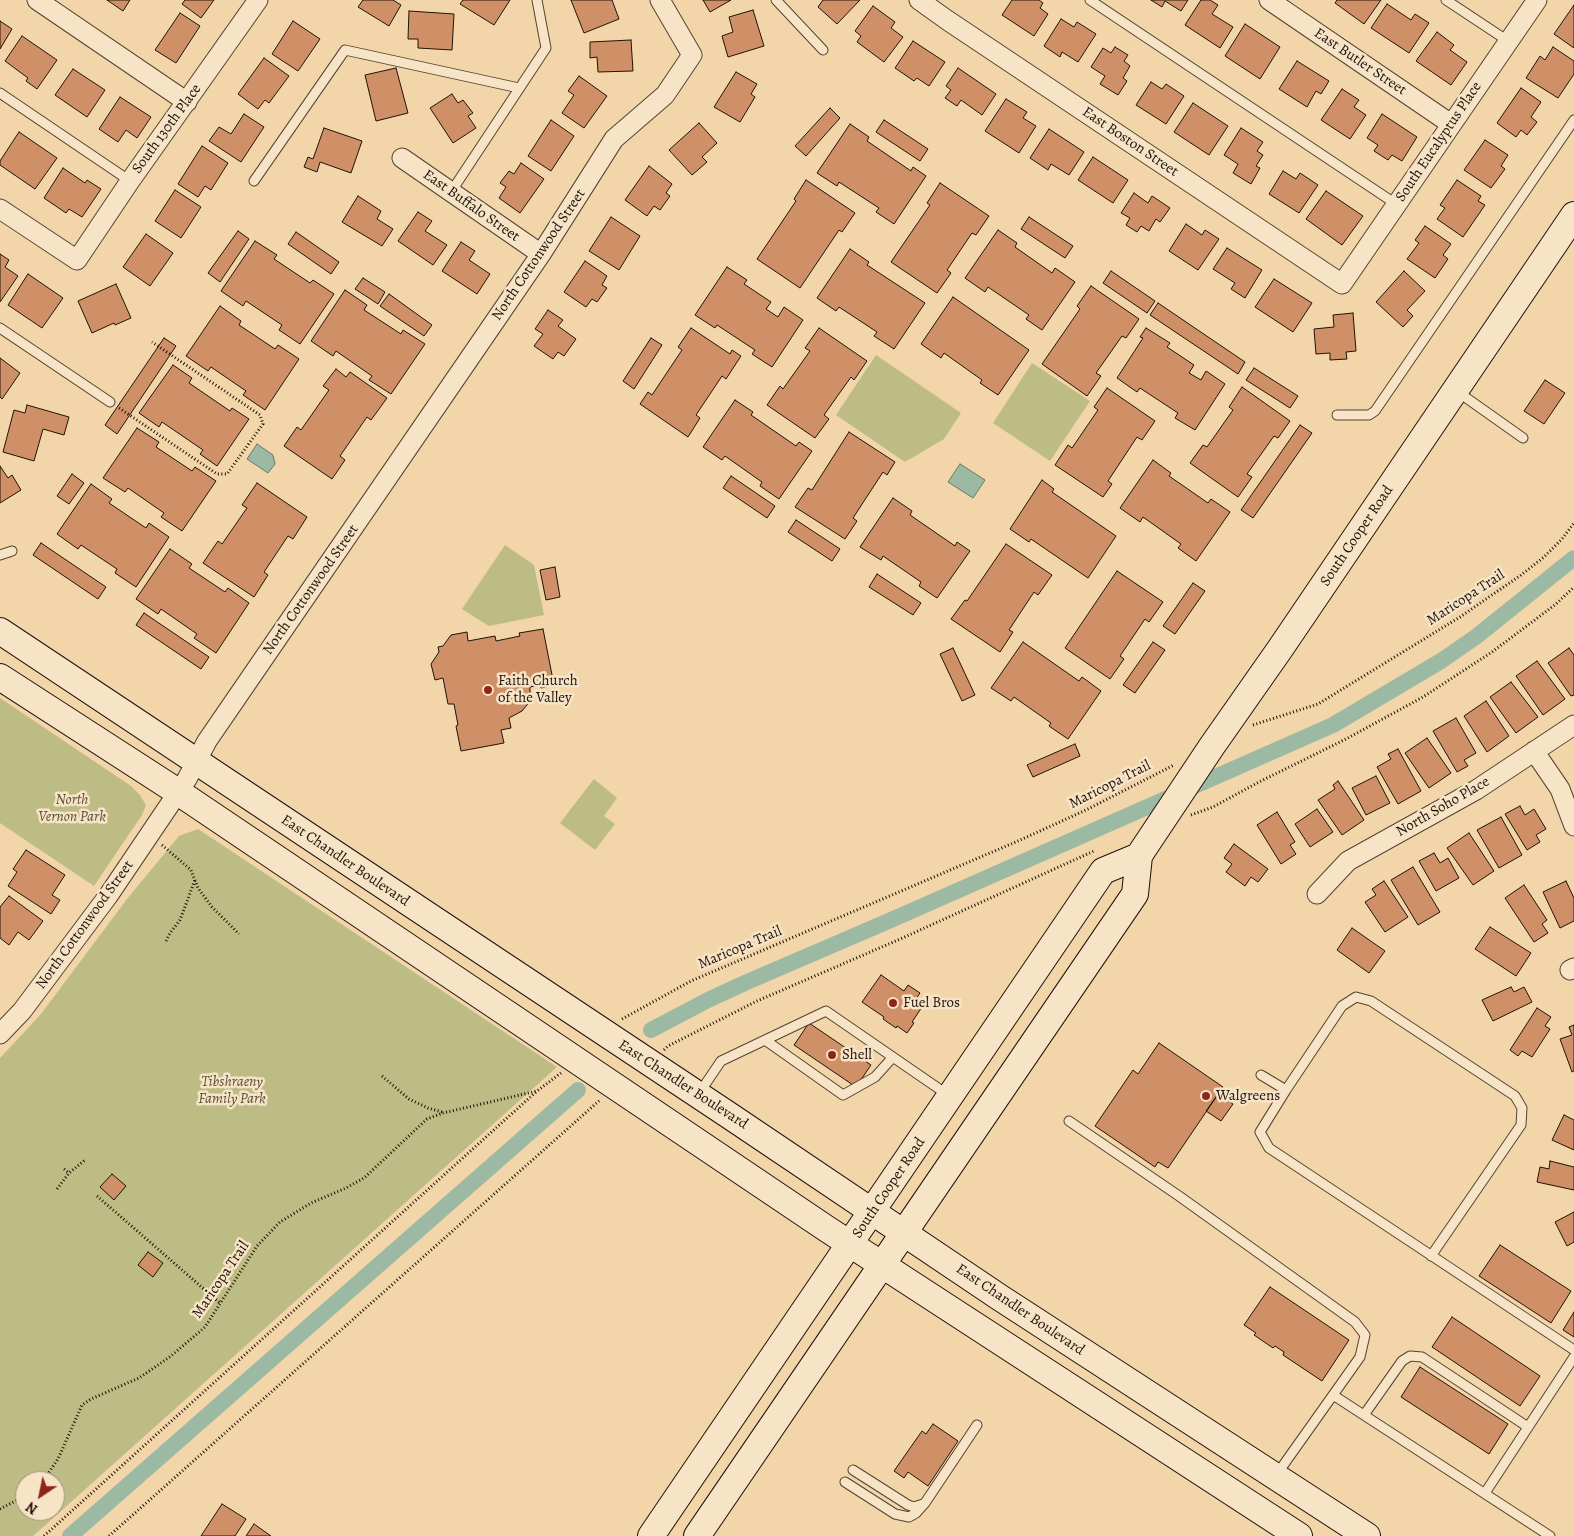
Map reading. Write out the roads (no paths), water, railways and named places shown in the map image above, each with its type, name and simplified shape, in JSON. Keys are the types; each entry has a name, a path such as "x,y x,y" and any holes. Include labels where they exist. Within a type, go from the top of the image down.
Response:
{"main road":[{"name":"South Cooper Road","path":"697,1536 1135,894 1139,856 1164,817 1574,215"},
{"name":"East Chandler Boulevard","path":"0,631 458,936 618,1028 645,1060 1032,1319 1367,1536"},
{"path":"0,677 178,792 585,1066 603,1093 851,1244 1299,1536"},
{"name":"South Cooper Road","path":"652,1536 1103,871 1139,856"},
{"path":"341,902 363,896 427,936 440,942 452,941 458,936"},
{"path":"1255,1507 1275,1476"}],"street":[{"path":"37,0 187,102"},
{"name":"South 130th Place","path":"0,209 77,260 130,181 258,0"},
{"name":"North Cottonwood Street","path":"0,1034 22,1011 108,896 197,763 212,734 540,254 614,139 665,95 692,55 660,0"},
{"name":"East Boston Street","path":"919,0 1342,284"},
{"name":"East Butler Street","path":"1269,0 1451,124"},
{"name":"South Eucalyptus Place","path":"1342,284 1537,0"},
{"name":"East Buffalo Street","path":"402,158 540,254"},
{"name":"North Soho Place","path":"1317,894 1348,862 1476,790 1574,725"},
{"path":"1534,751 1560,789 1574,826"}],"lane":[{"path":"451,192 546,48 537,0"},
{"path":"776,0 824,50"},
{"path":"1090,0 1396,204"},
{"path":"1446,0 1508,41"},
{"path":"254,181 345,50 519,88"},
{"path":"0,93 130,181"},
{"path":"1337,415 1369,415 1375,411 1574,120"},
{"path":"0,328 110,402"},
{"path":"1456,390 1523,438"},
{"path":"0,556 12,551"},
{"path":"1431,1256 1521,1125 1522,1108 1515,1096 1371,1001 1356,997 1342,1006 1260,1132 1270,1148 1431,1256 1574,1350"},
{"path":"698,1095 721,1061 826,1011 950,1096"},
{"path":"765,1040 843,1095 874,1077 892,1057"},
{"path":"1261,1075 1286,1090"},
{"path":"1069,1121 1179,1196 1355,1322 1365,1335 1360,1357 1275,1476"},
{"path":"1364,1414 1402,1361 1410,1356 1422,1357 1528,1427"},
{"path":"1485,1494 1574,1357"},
{"path":"1333,1394 1550,1536"},
{"path":"845,1482 895,1514 908,1517 916,1513 925,1503 977,1425"},
{"path":"853,1470 908,1505 914,1507 925,1503"}],"waterway":[{"path":"651,1030 747,982 1333,725 1441,661 1477,636 1574,558"},
{"path":"70,1536 578,1090"}],"place":[{"name":"Faith Church of the Valley","path":"488,690"},
{"name":"Fuel Bros","path":"893,1003"},
{"name":"Shell","path":"832,1055"},
{"name":"Walgreens","path":"1206,1096"}],"park label":[{"name":"North Vernon Park","path":"72,808"},
{"name":"Tibshraeny Family Park","path":"232,1090"}]}
